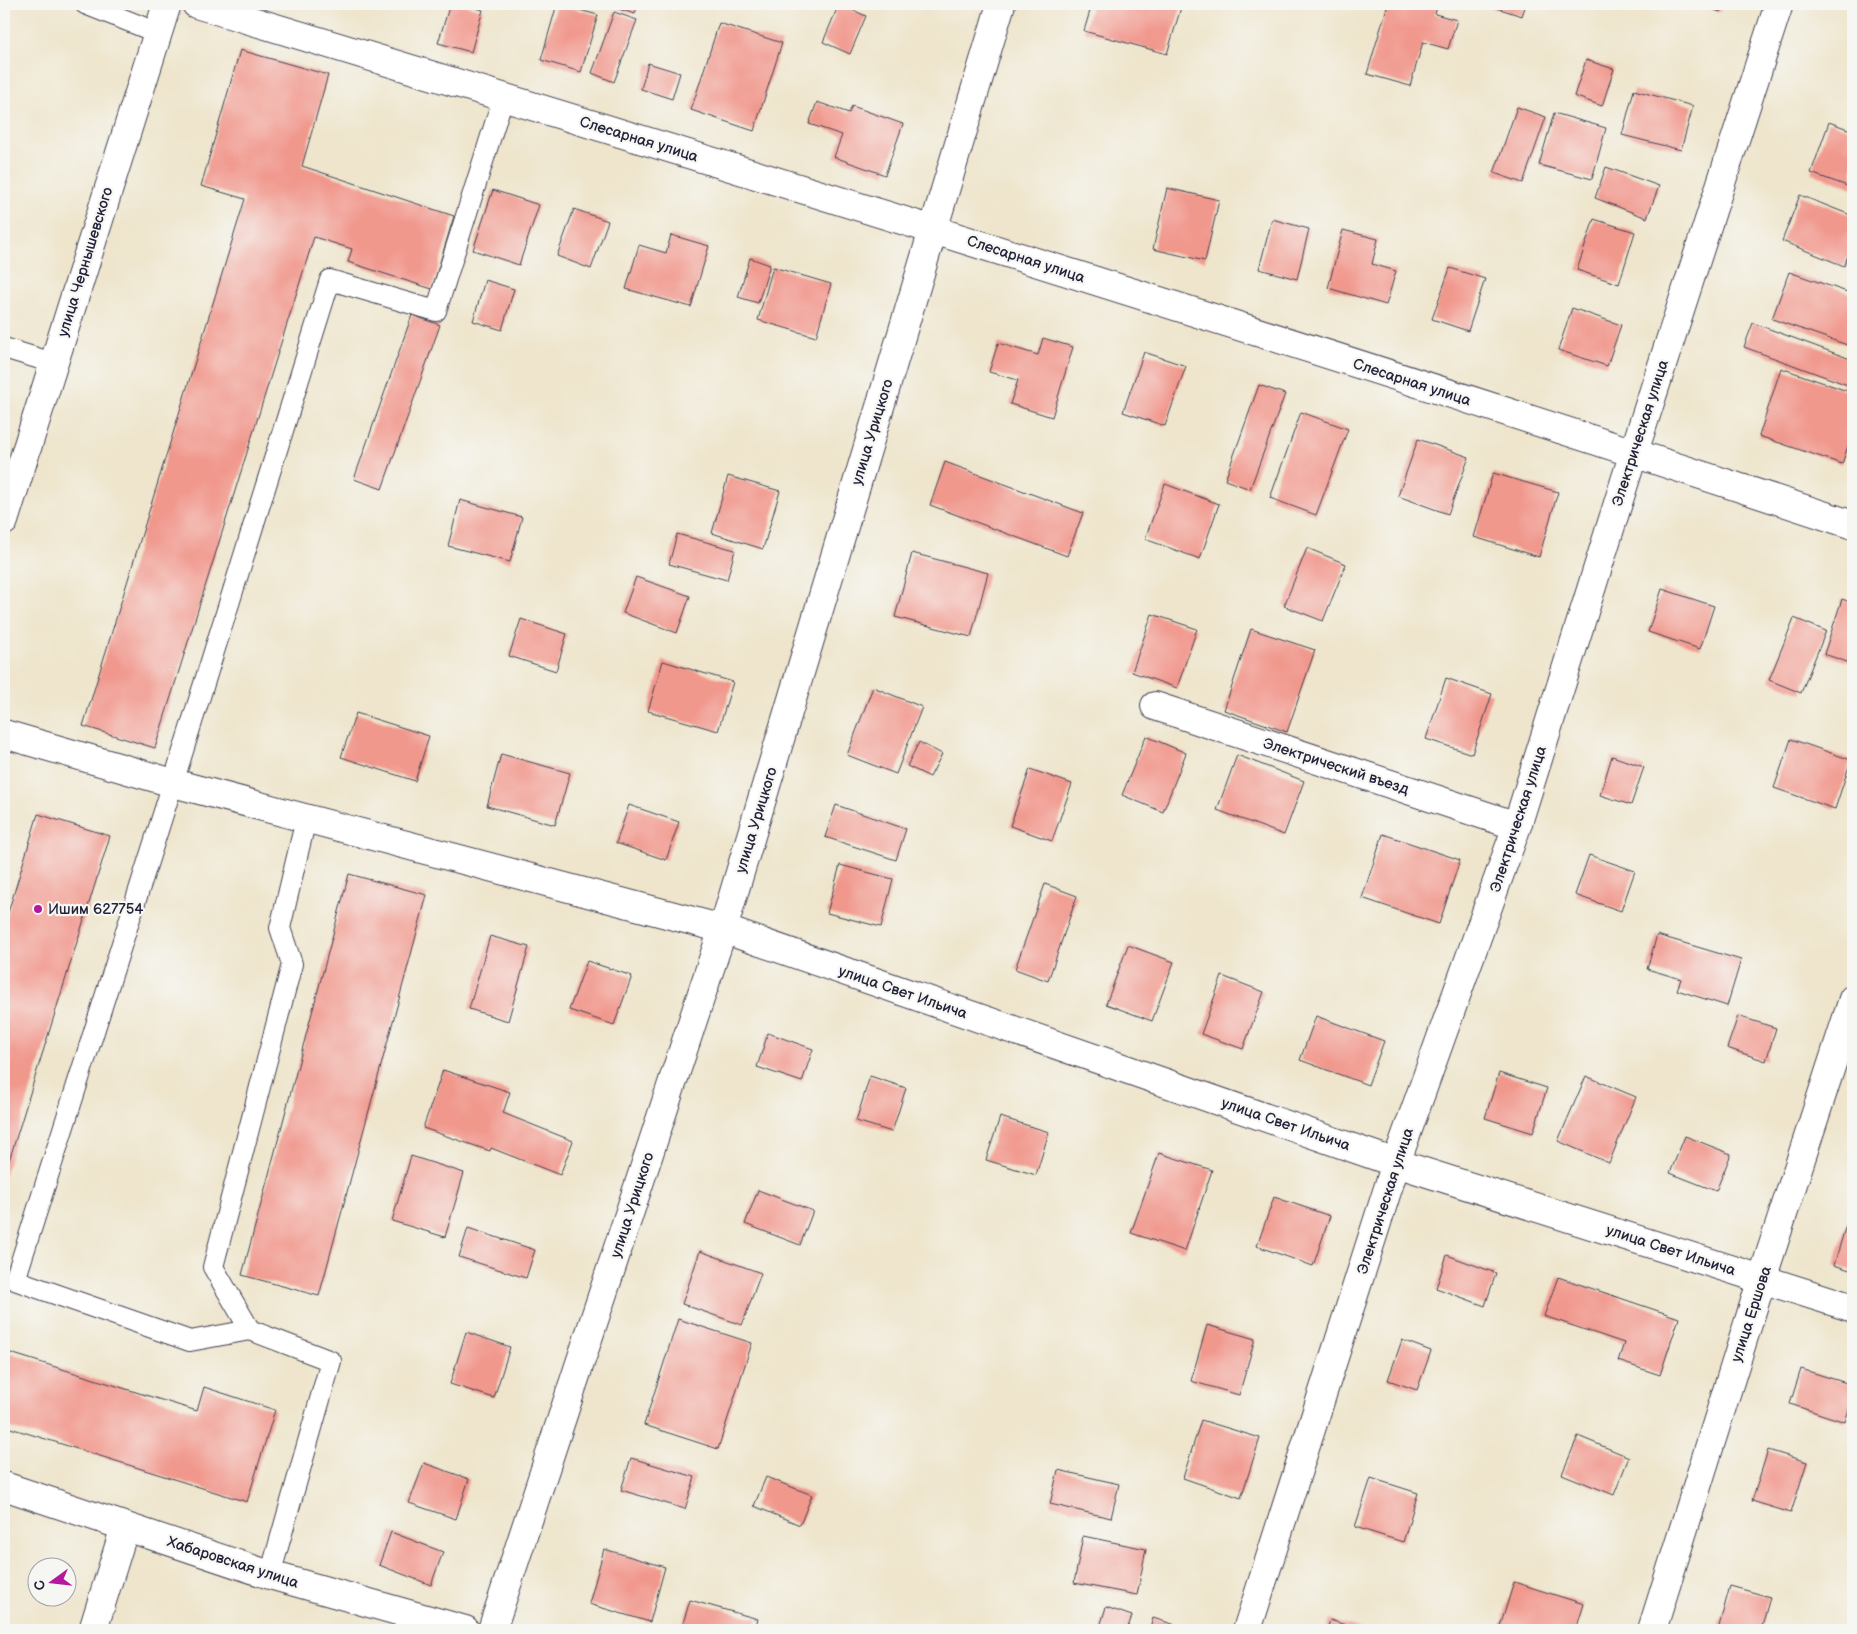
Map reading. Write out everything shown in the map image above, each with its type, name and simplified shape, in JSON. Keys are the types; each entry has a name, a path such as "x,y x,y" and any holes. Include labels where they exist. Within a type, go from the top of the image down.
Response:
{"street":[{"name":"улица Чернышевского","path":"4,521 167,4"},
{"name":"Слесарная улица","path":"196,4 933,229 1634,452 1853,525"},
{"name":"улица Урицкого","path":"492,1630 723,929 1001,4"},
{"name":"Электрическая улица","path":"1248,1630 1396,1163 1517,826 1634,452 1778,4"},
{"name":"Электрический въезд","path":"1155,706 1517,826"},
{"name":"улица Свет Ильича","path":"4,734 173,783 723,929 1396,1163 1853,1308"},
{"name":"улица Ершова","path":"1652,1630 1762,1279 1853,999"},
{"name":"Хабаровская улица","path":"4,1486 270,1575 465,1630"},
{"path":"93,1630 124,1527"}],"lane":[{"path":"85,4 158,32"},
{"path":"270,1575 331,1361 250,1330 190,1341 15,1280 330,280 436,311 503,98"},
{"path":"4,348 53,362"},
{"path":"250,1330 213,1267 292,964 280,928 306,818"}],"building":[{"path":"450,4 462,4 483,10 471,52 438,43"},
{"path":"557,4 598,15 581,72 541,60"},
{"path":"603,4 638,4 635,14"},
{"path":"839,4 866,16 850,54 823,42"},
{"path":"1092,4 1182,4 1167,54 1084,31"},
{"path":"1388,4 1438,4 1435,14 1457,20 1448,49 1423,42 1410,86 1367,74"},
{"path":"1484,4 1526,4 1522,16"},
{"path":"1698,4 1723,4 1720,12"},
{"path":"614,12 637,20 614,82 592,73"},
{"path":"719,23 782,43 754,131 691,110"},
{"path":"240,50 328,75 302,166 454,216 432,289 348,262 352,249 314,237 155,748 83,726 245,199 201,186"},
{"path":"1586,60 1614,69 1602,106 1574,96"},
{"path":"648,63 680,73 672,99 641,89"},
{"path":"1634,90 1693,106 1681,150 1622,135"},
{"path":"817,102 849,113 852,106 903,124 885,175 834,157 842,135 809,124"},
{"path":"1517,107 1546,117 1523,183 1494,173"},
{"path":"1554,113 1606,128 1592,179 1539,165"},
{"path":"1829,122 1853,131 1853,188 1811,173"},
{"path":"1606,167 1659,186 1647,218 1595,198"},
{"path":"1167,188 1219,200 1205,261 1153,249"},
{"path":"493,190 539,205 519,265 473,250"},
{"path":"1800,195 1853,216 1853,243 1844,266 1782,241"},
{"path":"574,209 608,221 591,269 557,256"},
{"path":"1272,219 1309,229 1297,279 1259,269"},
{"path":"1594,219 1635,232 1619,284 1577,270"},
{"path":"1343,230 1378,239 1372,264 1396,271 1386,305 1328,288"},
{"path":"671,235 709,246 691,307 626,289 639,245 666,253"},
{"path":"750,258 770,265 758,303 738,297"},
{"path":"773,267 831,284 816,337 758,320"},
{"path":"1450,268 1485,279 1468,331 1432,319"},
{"path":"1789,272 1853,294 1853,347 1772,319"},
{"path":"485,280 514,289 502,330 473,321"},
{"path":"1572,308 1621,325 1607,366 1558,350"},
{"path":"412,315 440,325 382,489 354,479"},
{"path":"1753,323 1853,360 1853,387 1744,347"},
{"path":"1043,338 1073,347 1052,417 1010,404 1018,380 989,372 998,343 1038,355"},
{"path":"1144,352 1186,366 1165,426 1123,412"},
{"path":"1781,368 1853,393 1853,431 1842,464 1759,436"},
{"path":"1259,385 1285,394 1250,489 1225,480"},
{"path":"1301,412 1348,429 1316,515 1270,498"},
{"path":"1418,439 1469,457 1448,514 1398,496"},
{"path":"945,462 1083,513 1067,556 930,505"},
{"path":"1493,473 1558,492 1539,557 1474,537"},
{"path":"728,476 780,491 763,549 712,533"},
{"path":"1165,484 1219,504 1200,559 1145,539"},
{"path":"460,500 522,517 510,562 448,546"},
{"path":"677,534 735,550 727,580 669,564"},
{"path":"1307,548 1346,564 1323,621 1284,606"},
{"path":"912,553 988,573 971,637 895,617"},
{"path":"636,577 690,596 677,633 623,613"},
{"path":"1662,589 1714,606 1700,649 1648,632"},
{"path":"1842,599 1853,603 1853,664 1824,654"},
{"path":"1152,614 1197,629 1177,688 1132,672"},
{"path":"1794,618 1826,631 1801,693 1769,680"},
{"path":"521,619 567,634 556,671 509,656"},
{"path":"1251,629 1315,650 1287,732 1224,710"},
{"path":"663,661 733,682 718,731 648,711"},
{"path":"1446,678 1492,694 1472,754 1426,739"},
{"path":"873,687 922,707 896,774 847,755"},
{"path":"356,713 429,736 415,781 341,757"},
{"path":"1146,736 1186,753 1163,812 1122,795"},
{"path":"1791,739 1851,760 1835,809 1774,788"},
{"path":"919,742 942,754 930,777 907,766"},
{"path":"501,754 570,773 555,825 487,806"},
{"path":"1237,755 1304,781 1284,835 1217,810"},
{"path":"1612,756 1644,767 1631,805 1600,795"},
{"path":"1030,769 1072,784 1052,841 1010,826"},
{"path":"629,805 679,822 666,860 616,843"},
{"path":"836,805 906,829 896,860 825,837"},
{"path":"38,814 110,836 4,1177 4,926"},
{"path":"1383,834 1460,860 1439,924 1362,898"},
{"path":"1589,855 1635,871 1621,911 1575,895"},
{"path":"840,865 893,879 881,927 827,913"},
{"path":"349,874 427,895 319,1296 242,1275"},
{"path":"1045,884 1077,896 1048,981 1015,969"},
{"path":"1657,935 1741,960 1727,1006 1677,990 1681,979 1647,969"},
{"path":"490,936 529,947 508,1021 469,1009"},
{"path":"1128,945 1174,962 1152,1021 1106,1004"},
{"path":"587,961 632,976 614,1025 569,1010"},
{"path":"1222,976 1264,992 1243,1049 1201,1034"},
{"path":"1316,1016 1384,1041 1368,1085 1300,1060"},
{"path":"1738,1016 1776,1028 1766,1061 1727,1048"},
{"path":"768,1033 813,1049 802,1082 757,1067"},
{"path":"443,1070 510,1092 503,1113 573,1141 560,1175 491,1148 490,1151 423,1128"},
{"path":"1499,1073 1547,1088 1533,1133 1485,1118"},
{"path":"870,1076 906,1088 892,1132 856,1121"},
{"path":"1586,1076 1636,1097 1609,1163 1558,1141"},
{"path":"1000,1117 1049,1132 1036,1175 986,1160"},
{"path":"1685,1136 1731,1154 1716,1191 1670,1173"},
{"path":"1159,1153 1212,1170 1185,1251 1131,1233"},
{"path":"411,1156 464,1173 445,1237 392,1221"},
{"path":"758,1190 813,1211 800,1245 745,1224"},
{"path":"1274,1197 1330,1216 1313,1266 1257,1246"},
{"path":"1846,1225 1853,1228 1853,1271 1834,1265"},
{"path":"468,1228 535,1250 526,1278 459,1257"},
{"path":"700,1251 761,1273 742,1325 682,1304"},
{"path":"1447,1255 1496,1273 1485,1306 1436,1288"},
{"path":"1558,1277 1679,1318 1660,1375 1618,1361 1624,1343 1544,1316"},
{"path":"678,1319 752,1343 718,1449 644,1425"},
{"path":"1207,1325 1255,1339 1239,1395 1191,1381"},
{"path":"466,1332 510,1347 494,1398 450,1384"},
{"path":"1402,1340 1431,1351 1417,1390 1388,1380"},
{"path":"4,1351 197,1411 204,1387 275,1410 247,1502 4,1426"},
{"path":"1801,1369 1853,1385 1853,1396 1845,1422 1790,1404"},
{"path":"1201,1420 1260,1438 1241,1498 1183,1478"},
{"path":"1578,1436 1629,1457 1614,1495 1562,1474"},
{"path":"1768,1450 1807,1462 1791,1513 1752,1501"},
{"path":"631,1458 695,1477 685,1509 621,1490"},
{"path":"424,1463 469,1479 456,1519 409,1503"},
{"path":"1058,1470 1119,1484 1111,1518 1050,1504"},
{"path":"766,1477 812,1495 800,1525 754,1506"},
{"path":"1371,1478 1418,1493 1403,1542 1355,1527"},
{"path":"391,1532 443,1552 431,1585 379,1565"},
{"path":"1083,1536 1146,1549 1137,1595 1074,1583"},
{"path":"604,1549 665,1567 650,1622 589,1604"},
{"path":"1514,1582 1584,1604 1576,1630 1499,1630"},
{"path":"1730,1586 1770,1597 1761,1630 1718,1630"},
{"path":"690,1600 758,1619 754,1630 681,1630"},
{"path":"1106,1607 1132,1616 1127,1630 1099,1630"},
{"path":"1153,1618 1192,1630 1149,1630"},
{"path":"1330,1620 1361,1630 1327,1630"},
{"path":"815,1625 831,1630 814,1630"}],"place":[{"name":"Ишим 627754","path":"38,909"}]}
